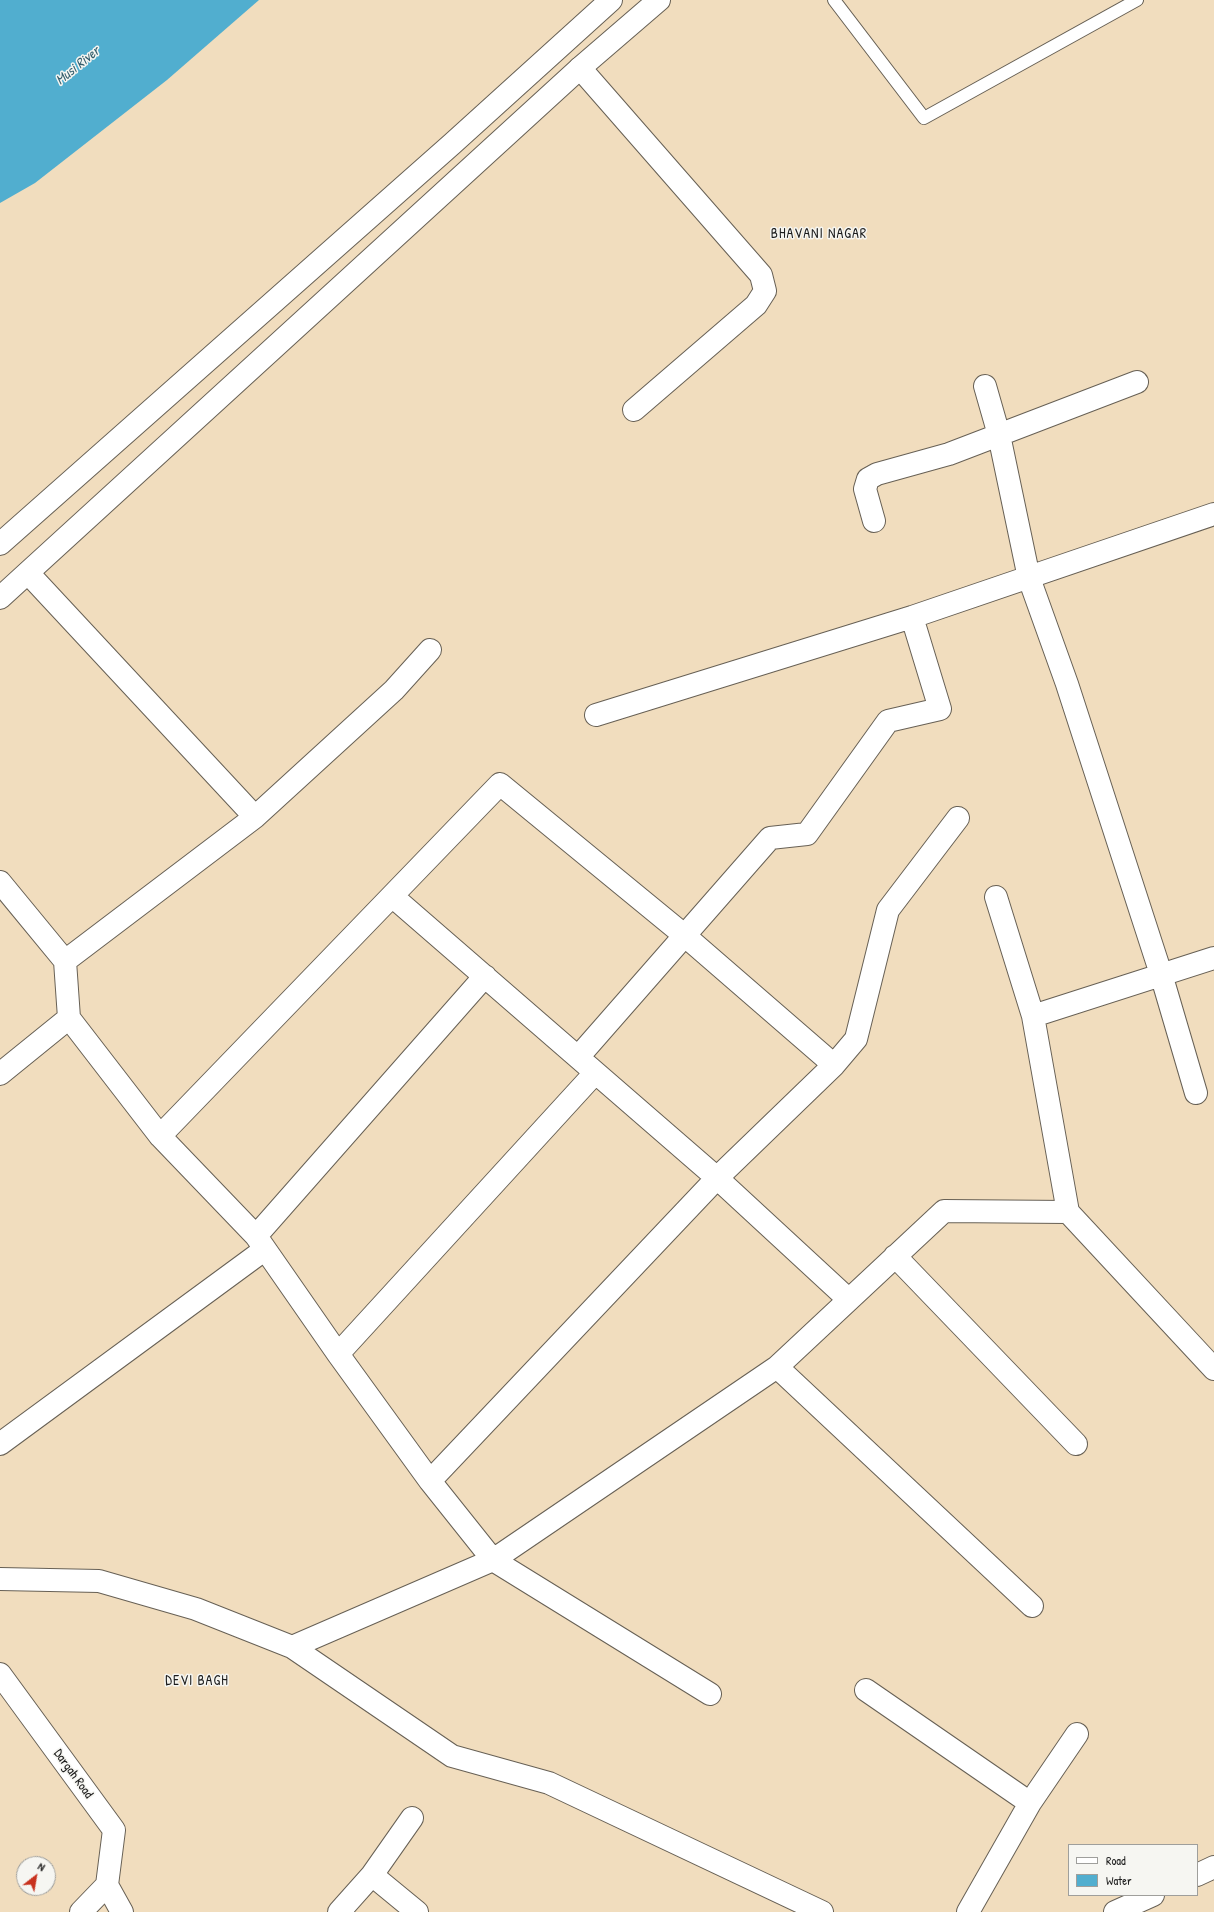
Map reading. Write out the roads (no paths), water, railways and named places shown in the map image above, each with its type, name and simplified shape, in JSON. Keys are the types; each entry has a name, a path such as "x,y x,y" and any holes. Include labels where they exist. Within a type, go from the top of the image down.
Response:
{"main road":[{"path":"0,544 452,144 611,0"},
{"path":"0,598 580,68 659,0"},
{"path":"580,68 761,274 765,291 756,305 634,410"},
{"path":"874,521 865,489 868,479 877,474 949,454 1138,382"},
{"path":"985,386 999,435 1029,578 1067,684 1161,974 1196,1093"},
{"path":"596,715 912,617 1214,514"},
{"path":"28,573 255,817"},
{"path":"579,1056 770,838 807,834 888,721 940,709 912,617"},
{"path":"65,961 255,817 394,690 430,650"},
{"path":"160,1136 500,784 684,935 834,1065"},
{"path":"430,1481 717,1178 834,1065 856,1039 888,910 958,818"},
{"path":"0,882 65,961 69,1018 160,1136 260,1243 430,1481 493,1560 710,1694"},
{"path":"392,896 579,1056 596,1073 717,1178 848,1299"},
{"path":"996,897 1033,1016 1068,1212 1214,1369"},
{"path":"1033,1016 1214,958"},
{"path":"0,1444 260,1243 485,976"},
{"path":"0,1074 69,1018"},
{"path":"338,1354 596,1073"},
{"path":"292,1647 493,1560 778,1366 944,1210 1068,1212"},
{"path":"896,1256 1076,1444"},
{"path":"778,1366 1032,1606"},
{"path":"0,1579 99,1580 196,1608 292,1647 452,1756 549,1783 822,1912"},
{"name":"Dargah Road","path":"0,1674 114,1830 107,1885"},
{"path":"866,1690 1030,1803"},
{"path":"968,1912 1030,1803 1077,1734"},
{"path":"339,1912 372,1875 412,1818"},
{"path":"1198,1875 1214,1867"},
{"path":"372,1875 417,1912"},
{"path":"81,1912 107,1885 122,1912"},
{"path":"1115,1912 1151,1896"}],"lane":[{"path":"834,0 924,118 1137,0"}],"water":[{"name":"Musi River","path":"0,0 259,0 167,80 35,183 0,203"}],"district":[{"name":"BHAVANI NAGAR","path":"819,234"},
{"name":"DEVI BAGH","path":"197,1681"}]}
